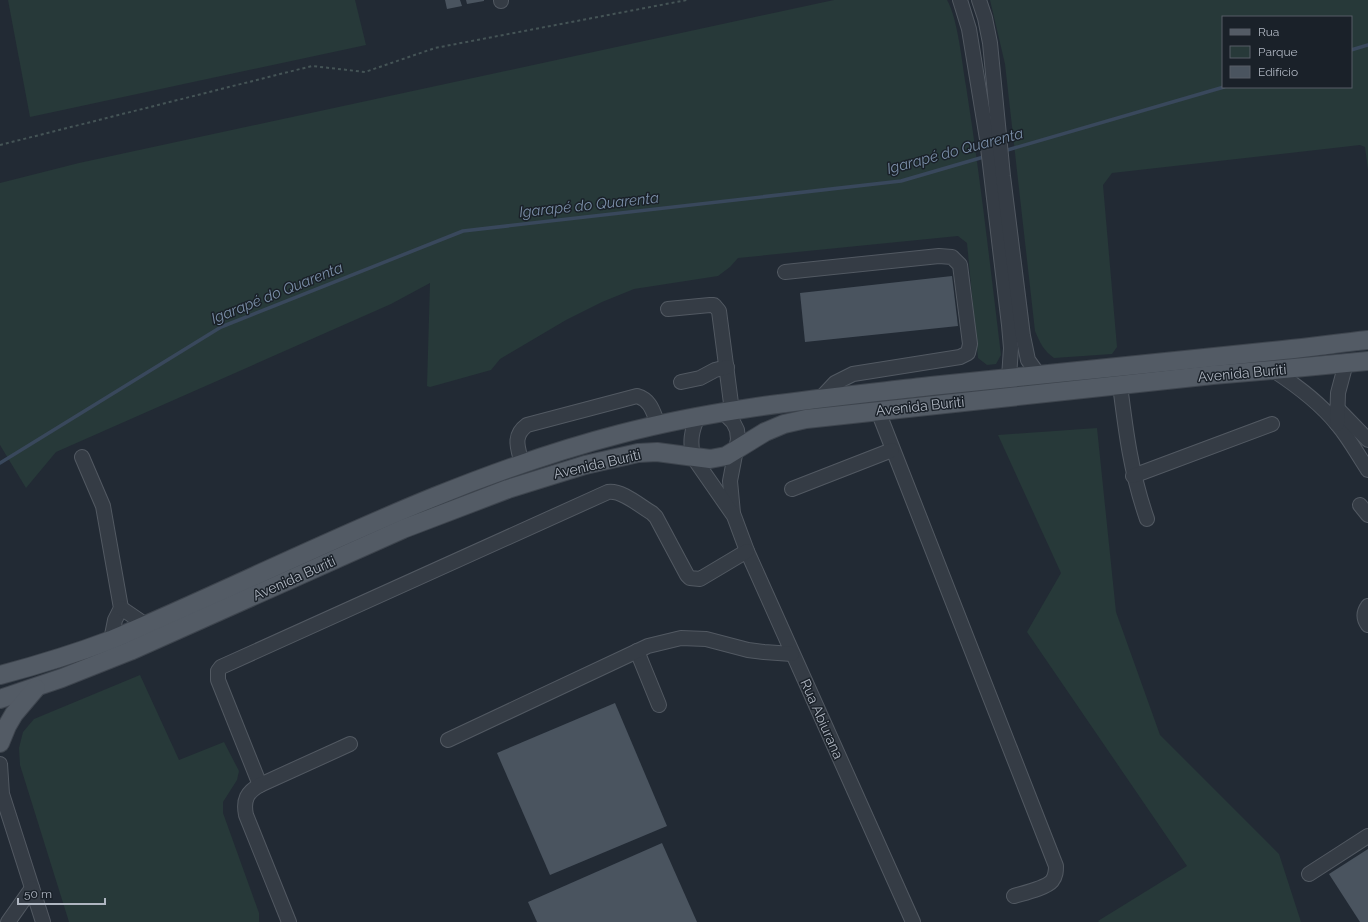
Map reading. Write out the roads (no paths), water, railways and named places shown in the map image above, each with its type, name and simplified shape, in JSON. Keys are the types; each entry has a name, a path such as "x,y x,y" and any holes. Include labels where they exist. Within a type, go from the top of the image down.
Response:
{"main road":[{"name":"Avenida Buriti","path":"0,675 83,651 146,626 289,560 440,494 582,444 658,424 820,399 1038,374 1368,340"},
{"name":"Avenida Buriti","path":"0,699 62,678 130,651 404,529 508,489 585,465 638,453 656,452 710,459 726,456 765,432 784,424 806,419 1212,375 1368,361"},
{"path":"0,744 7,726 14,714 38,686"}],"street":[{"path":"960,0 969,29 993,140"},
{"path":"979,0 985,18 990,44 993,140 1011,348 1009,378"},
{"path":"997,176 1022,336 1028,360 1038,374"},
{"path":"785,272 939,256 952,258 960,265 970,344 968,352 960,357 853,374 835,383 820,399"},
{"path":"668,309 714,305 719,311 727,367 728,412"},
{"path":"1337,424 1338,393 1346,363"},
{"path":"681,382 700,378 715,370 727,367"},
{"path":"1274,370 1310,397 1337,424 1368,470"},
{"path":"1120,385 1128,451 1133,476 1146,519"},
{"path":"522,464 517,439 522,429 527,425 637,396 647,400 658,424"},
{"path":"1337,408 1368,440"},
{"path":"878,411 1056,866 1054,877 1051,882 1014,896"},
{"name":"Rua Abiurana","path":"728,412 737,430 736,451 730,481 734,516 747,551 792,654 913,922"},
{"name":"Rua Abiurana","path":"698,417 691,436 693,457 734,516"},
{"path":"1133,476 1272,424"},
{"path":"792,489 892,450"},
{"path":"82,457 102,506 121,608 115,620 111,640"},
{"path":"260,785 218,680 217,675 221,667 612,491 621,494 656,517 690,578 700,579 747,551"},
{"path":"1368,606 1364,615 1368,625"},
{"path":"121,608 146,626"},
{"path":"448,740 648,646 681,638 706,639 748,650 792,654"},
{"path":"637,651 659,705"},
{"path":"289,922 244,809 247,795 260,785 350,744"},
{"path":"0,764 1,793 43,922"},
{"path":"1309,874 1368,836"},
{"path":"8,922 32,888"}],"waterway":[{"name":"Igarapé do Quarenta","path":"1352,50 1368,45"},
{"name":"Igarapé do Quarenta","path":"1004,151 1222,88"},
{"name":"Igarapé do Quarenta","path":"0,463 221,327 463,231 901,181 987,156"}]}
